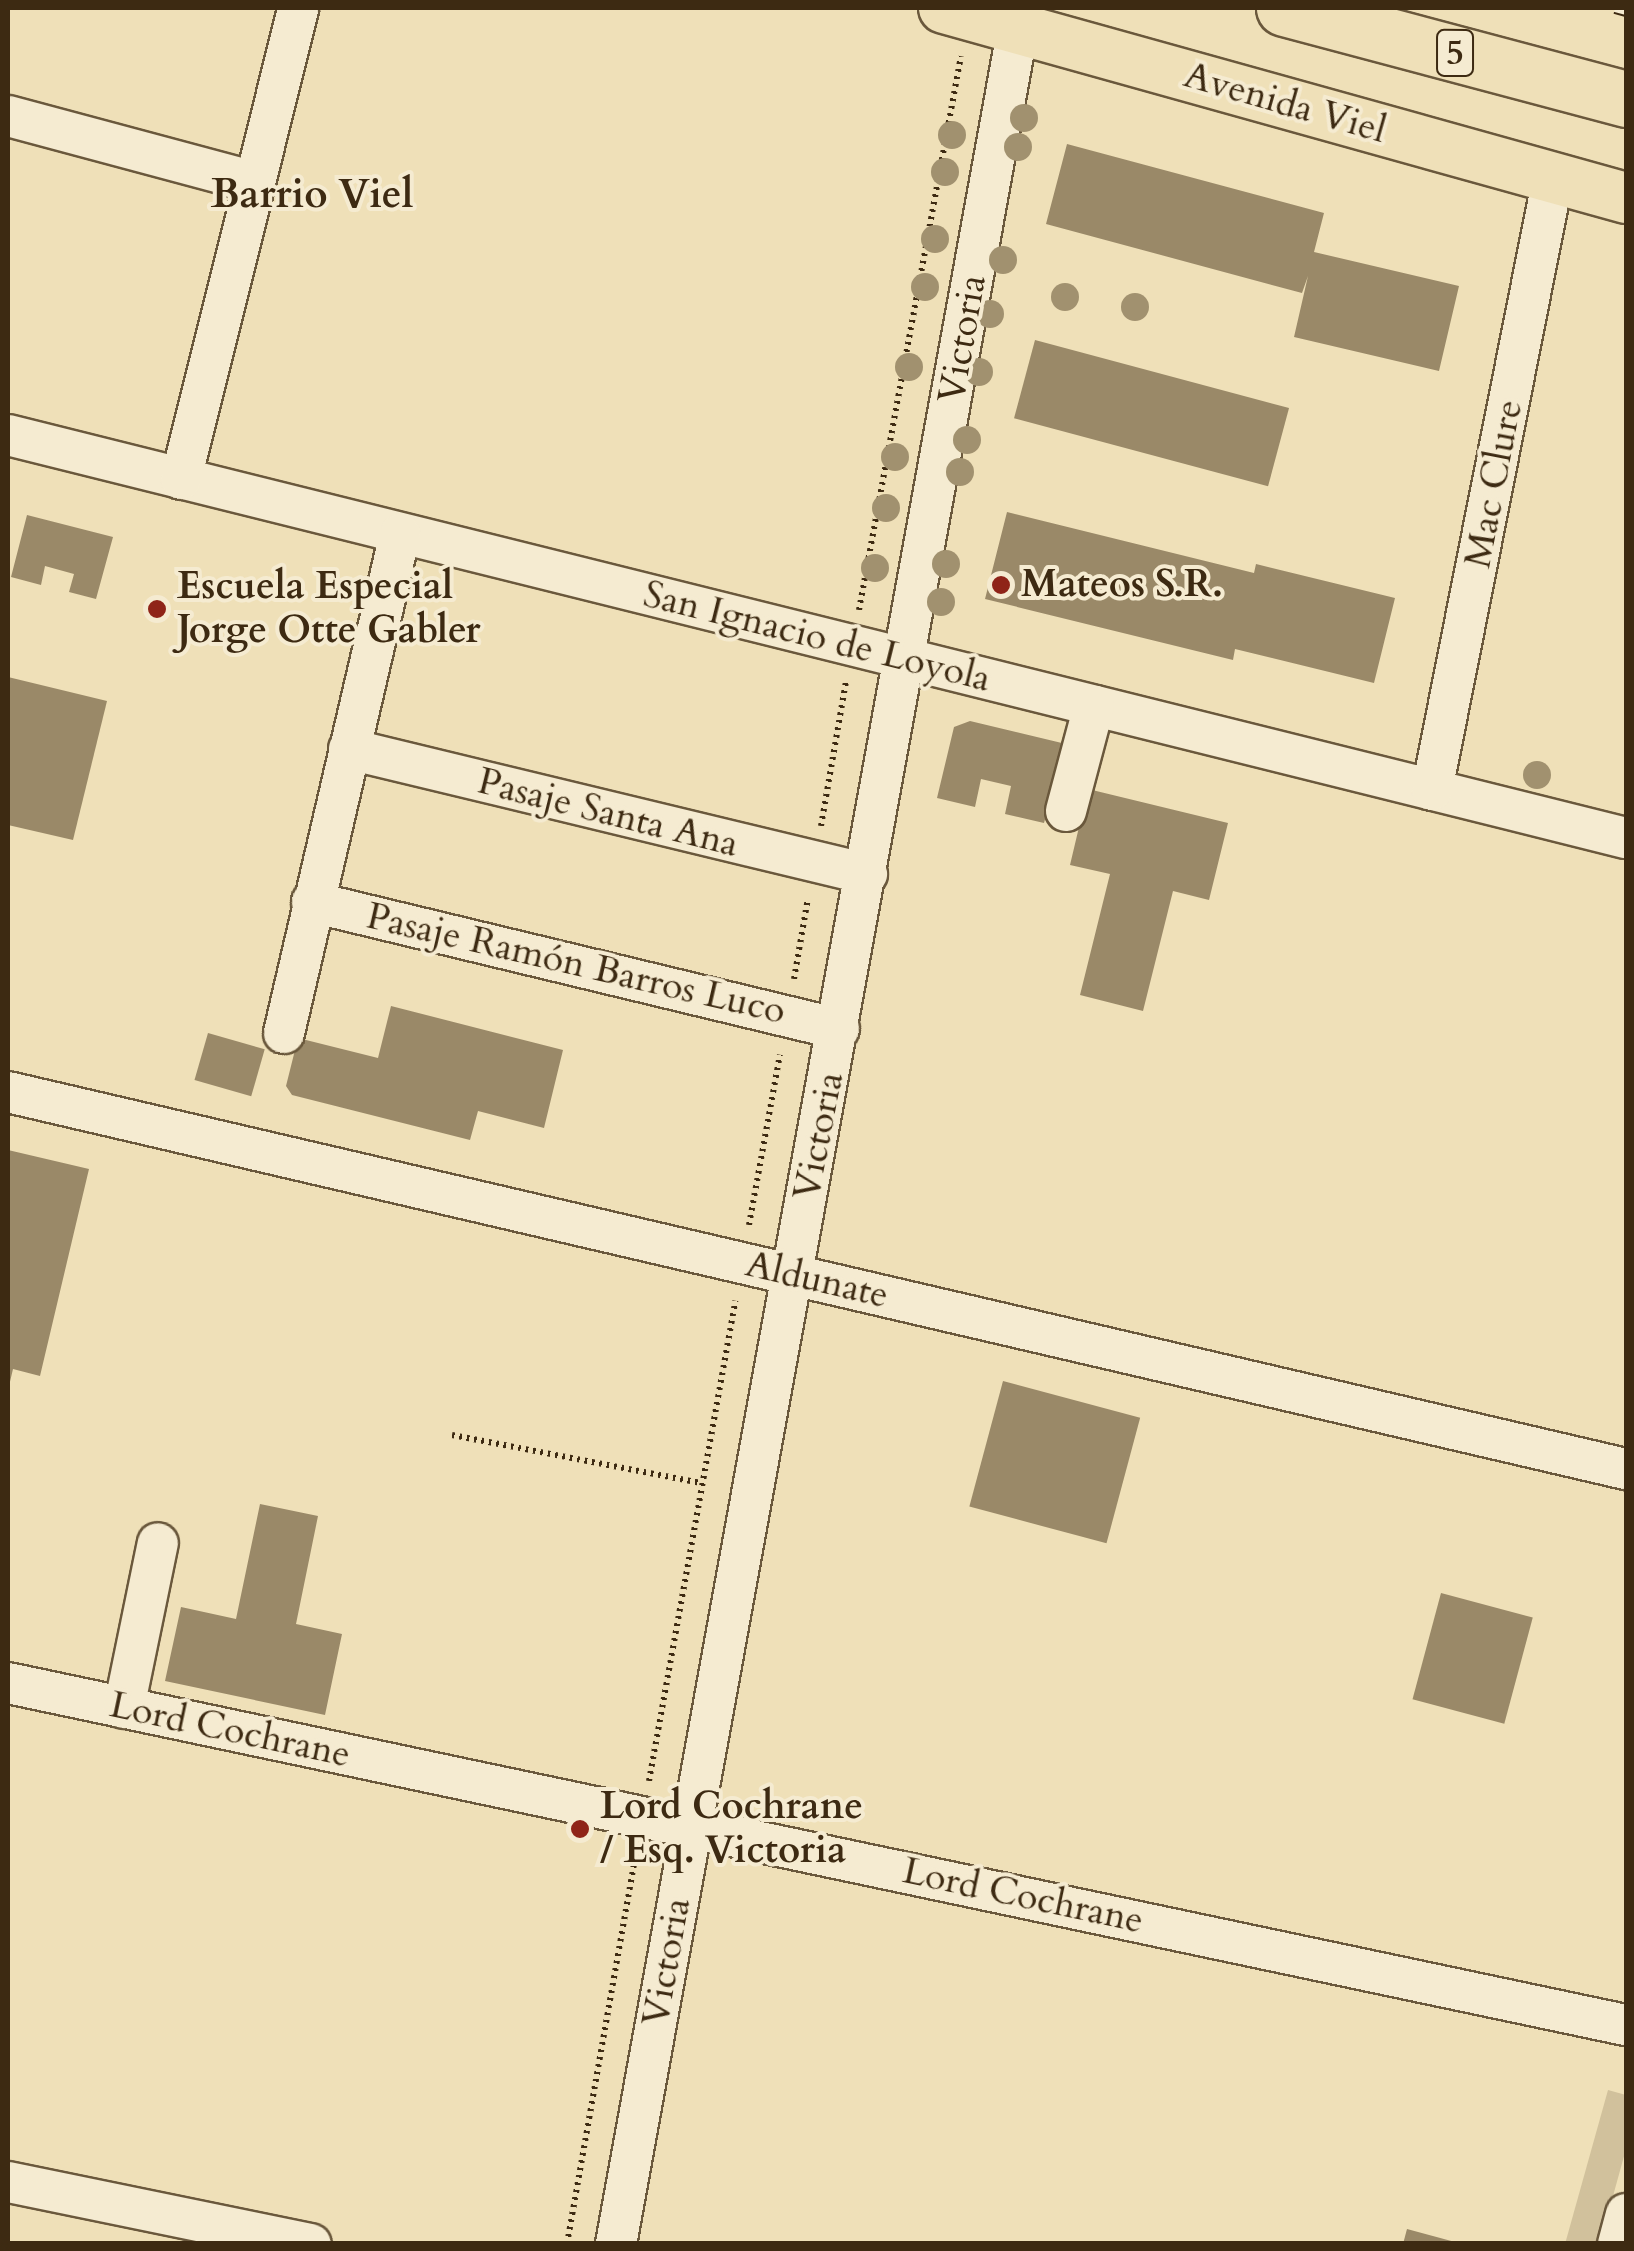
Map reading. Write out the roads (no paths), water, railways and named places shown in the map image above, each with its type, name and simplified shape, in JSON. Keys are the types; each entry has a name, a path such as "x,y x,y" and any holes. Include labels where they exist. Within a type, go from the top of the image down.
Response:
{"highway":[{"name":"5","path":"1284,8 1626,99"}],"main road":[{"name":"Avenida Viel","path":"954,27 1018,28 1626,198"}],"street":[{"path":"181,479 298,8"},
{"name":"Victoria","path":"616,2244 907,660 1018,28"},
{"path":"8,116 254,182"},
{"name":"Mac Clure","path":"1432,790 1553,178"},
{"name":"San Ignacio de Loyola","path":"8,436 1626,838"},
{"path":"284,1033 400,534"},
{"path":"1066,811 1094,706"},
{"name":"Pasaje Santa Ana","path":"349,749 867,874"},
{"name":"Pasaje Ramón Barros Luco","path":"312,902 788,1013 839,1029"},
{"name":"Aldunate","path":"8,1092 1626,1469"},
{"path":"124,1708 158,1543"},
{"name":"Lord Cochrane","path":"8,1683 1626,2025"},
{"path":"8,2182 311,2244"},
{"path":"1618,2244 1626,2214"}],"railway":[{"path":"1615,8 1626,11"}],"place":[{"name":"Mateos S.R.","path":"1001,585"},
{"name":"Escuela Especial Jorge Otte Gabler","path":"157,609"},
{"name":"Lord Cochrane / Esq. Victoria","path":"580,1829"}],"district":[{"name":"Barrio Viel","path":"312,195"}]}
